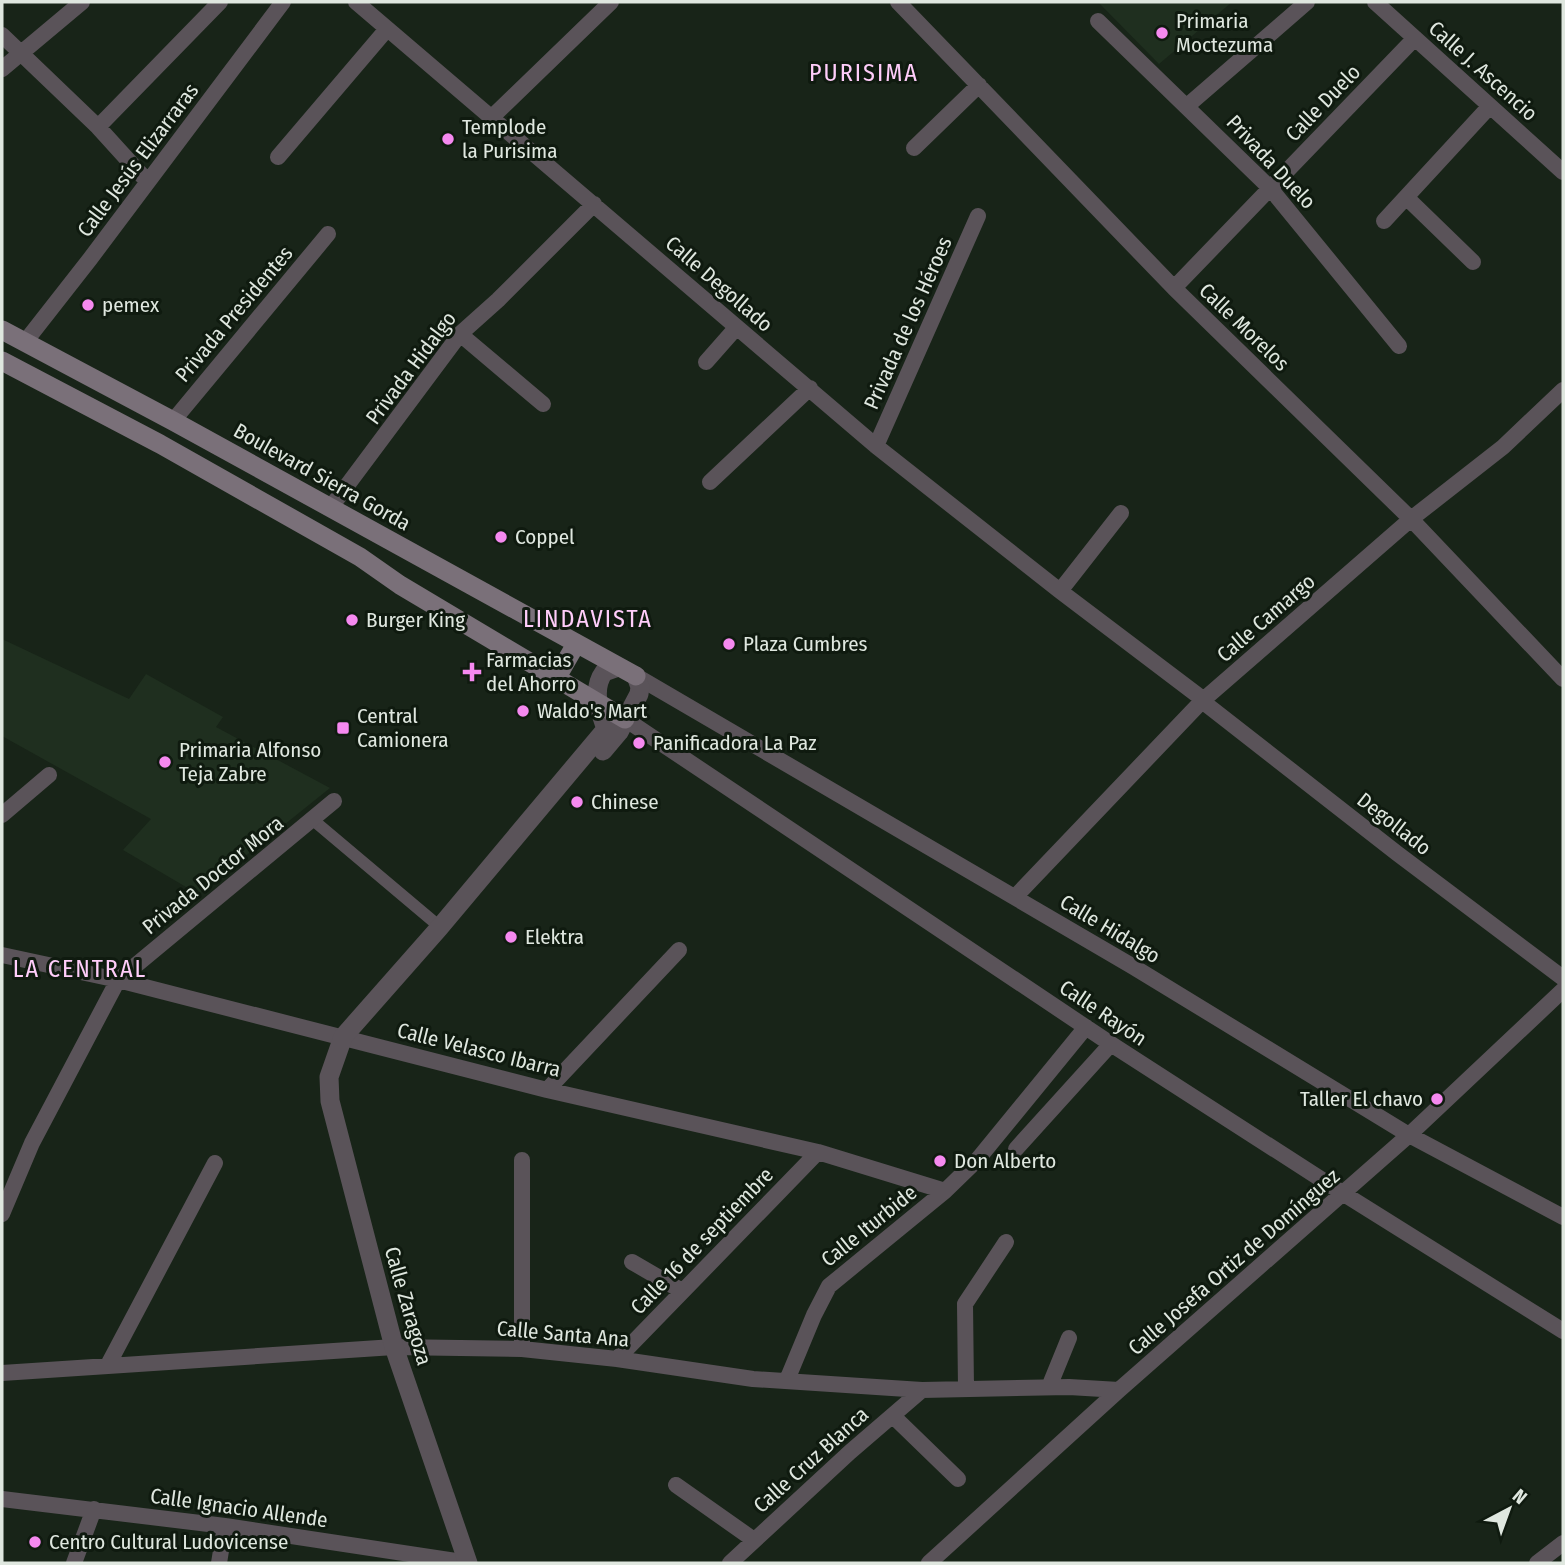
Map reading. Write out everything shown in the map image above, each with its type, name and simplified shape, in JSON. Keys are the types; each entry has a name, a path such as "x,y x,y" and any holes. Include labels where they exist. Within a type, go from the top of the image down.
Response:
{"main road":[{"name":"Boulevard Sierra Gorda","path":"2,330 331,507 627,671"},
{"path":"2,361 160,444 360,557 400,585 625,719"},
{"path":"360,557 372,531"},
{"path":"556,677 576,644"}],"street":[{"path":"2,69 82,2"},
{"path":"99,127 220,2"},
{"name":"Calle Jesús Elizarraras","path":"24,342 90,259 283,2"},
{"name":"Calle Degollado","path":"356,2 876,446 1060,591"},
{"path":"491,118 611,2"},
{"path":"1188,106 1307,2"},
{"name":"Calle J. Ascencio","path":"1375,2 1563,172"},
{"name":"Calle Morelos","path":"905,4 1174,288 1411,519 1563,679"},
{"name":"Privada Duelo","path":"1098,21 1270,188 1399,346"},
{"path":"278,157 387,29"},
{"path":"2,35 99,127 147,181"},
{"name":"Calle Duelo","path":"1174,288 1415,38"},
{"path":"914,148 979,85"},
{"path":"1384,221 1490,106"},
{"path":"1407,198 1473,262"},
{"name":"Privada Hidalgo","path":"331,507 460,334 594,204"},
{"name":"Privada de los Héroes","path":"876,446 978,216"},
{"name":"Privada Presidentes","path":"173,421 328,234"},
{"path":"706,362 736,328"},
{"path":"460,334 543,404"},
{"path":"710,482 810,388"},
{"name":"Calle Camargo","path":"1015,897 1203,701 1411,519 1503,447 1563,390"},
{"path":"1060,591 1121,513"},
{"name":"Degollado","path":"1060,591 1398,854 1563,978"},
{"path":"598,702 600,678 610,668 627,671 640,687 625,719"},
{"name":"Calle Hidalgo","path":"627,671 1015,897 1409,1135 1563,1217"},
{"name":"Calle Zaragoza","path":"468,1563 394,1347 330,1101 329,1077 349,1039 606,729 598,702"},
{"name":"Calle Zaragoza","path":"349,1039 619,733 625,719"},
{"name":"Calle Rayón","path":"625,719 1111,1044 1563,1331"},
{"path":"2,815 49,775"},
{"name":"Privada Doctor Mora","path":"118,980 334,801"},
{"path":"313,820 440,927"},
{"path":"547,1090 679,950"},
{"name":"Calle Velasco Ibarra","path":"2,955 118,980 547,1090 818,1152 945,1191"},
{"path":"2,1214 32,1143 118,980"},
{"name":"Calle Josefa Ortiz de Domínguez","path":"929,1563 1119,1390 1344,1194 1563,990"},
{"name":"Calle Iturbide","path":"787,1380 829,1286 945,1191 978,1159 1086,1027"},
{"path":"1016,1149 1111,1044"},
{"name":"Calle 16 de septiembre","path":"617,1359 818,1152"},
{"path":"522,1160 522,1349"},
{"path":"108,1365 215,1163"},
{"path":"966,1388 965,1304 1006,1242"},
{"path":"632,1262 682,1291"},
{"path":"1049,1387 1069,1338"},
{"name":"Calle Santa Ana","path":"2,1373 394,1347 522,1349 617,1359 752,1379 922,1390 1049,1387 1119,1390"},
{"name":"Calle Cruz Blanca","path":"730,1563 922,1390"},
{"path":"893,1416 958,1479"},
{"path":"676,1485 754,1540"},
{"name":"Calle Ignacio Allende","path":"2,1499 225,1526 468,1563"},
{"path":"74,1563 94,1509"},
{"path":"219,1563 225,1526"},
{"path":"1537,1563 1563,1543"}],"shaded area":[{"name":"Primaria Moctezuma","path":"1098,2 1232,2 1159,64"},
{"name":"Primaria Alfonso Teja Zabre","path":"2,639 129,699 146,674 223,717 216,727 330,788 198,894 123,850 151,819 2,736"}],"place":[{"name":"Primaria Moctezuma","path":"1162,33"},
{"name":"Templode la Purisima","path":"448,139"},
{"name":"pemex","path":"88,305"},
{"name":"Coppel","path":"501,537"},
{"name":"Burger King","path":"352,620"},
{"name":"Plaza Cumbres","path":"729,644"},
{"name":"Farmacias del Ahorro","path":"472,672"},
{"name":"Waldo's Mart","path":"523,711"},
{"name":"Central Camionera","path":"343,728"},
{"name":"Panificadora La Paz","path":"639,743"},
{"name":"Primaria Alfonso Teja Zabre","path":"165,762"},
{"name":"Chinese","path":"577,802"},
{"name":"Elektra","path":"511,937"},
{"name":"Taller El chavo","path":"1437,1099"},
{"name":"Don Alberto","path":"940,1161"},
{"name":"Centro Cultural Ludovicense","path":"35,1542"}],"district":[{"name":"PURISIMA","path":"864,73"},
{"name":"LINDAVISTA","path":"588,619"},
{"name":"LA CENTRAL","path":"80,969"}]}
